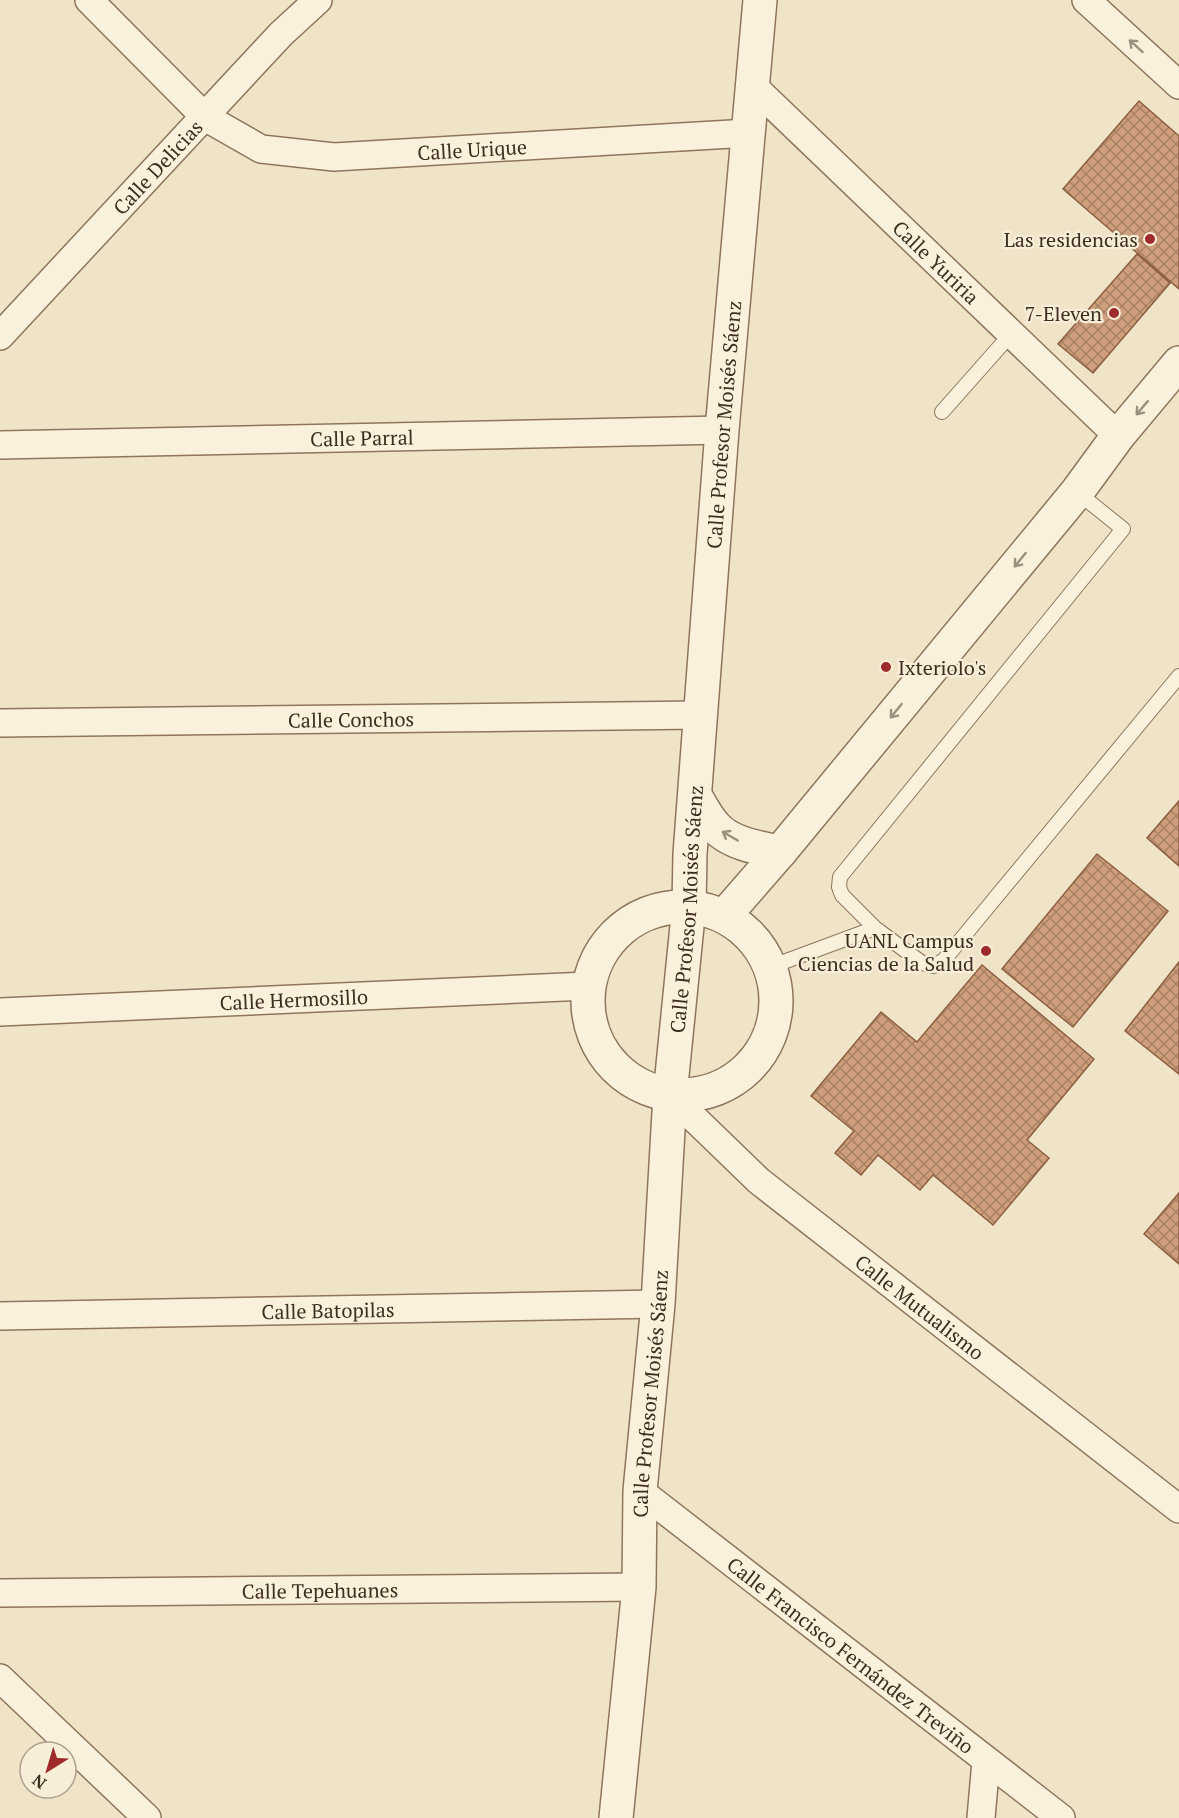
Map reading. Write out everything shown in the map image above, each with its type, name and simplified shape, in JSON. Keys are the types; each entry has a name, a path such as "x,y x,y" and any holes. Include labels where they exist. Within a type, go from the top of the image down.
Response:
{"street":[{"name":"Calle Urique","path":"89,0 206,117 261,149 334,157 748,133"},
{"name":"Calle Delicias","path":"0,336 282,33 318,0"},
{"name":"Calle Profesor Moisés Sáenz","path":"616,1818 639,1587 640,1491 658,1304 670,1095 689,906 690,854 722,430 760,0"},
{"path":"1086,0 1179,85"},
{"name":"Calle Yuriria","path":"753,86 1118,436"},
{"path":"726,914 780,852 1077,492 1118,436 1179,363"},
{"name":"Calle Parral","path":"0,445 722,430"},
{"name":"Calle Conchos","path":"0,723 700,715"},
{"path":"695,796 715,826 734,839 755,847 780,852"},
{"path":"689,906 726,914 757,944 770,967 776,993 775,1021 765,1046 750,1067 728,1084 703,1093 670,1095 646,1089 624,1076 606,1058 594,1036 587,1012 587,986 596,959 612,936 634,918 660,908 689,906"},
{"name":"Calle Hermosillo","path":"0,1012 587,986"},
{"name":"Calle Mutualismo","path":"670,1095 759,1181 1179,1509"},
{"name":"Calle Batopilas","path":"0,1316 658,1304"},
{"name":"Calle Francisco Fernández Treviño","path":"640,1491 1061,1818"},
{"name":"Calle Tepehuanes","path":"0,1593 639,1587"},
{"path":"0,1678 147,1818"},
{"path":"981,1818 986,1761"}],"lane":[{"path":"942,412 1011,334"},
{"path":"1077,492 1124,529 840,877 839,887 842,895 875,928 922,963 934,966 944,960 1179,676"},
{"path":"770,967 875,928"}],"building":[{"name":"Las residencias","path":"1139,101 1179,136 1179,289 1063,189"},
{"name":"7-Eleven","path":"1137,254 1170,283 1093,373 1058,344"},
{"path":"1179,801 1179,866 1147,838"},
{"path":"1097,854 1168,911 1073,1027 1002,969"},
{"path":"1179,962 1179,1074 1125,1031"},
{"path":"982,965 1094,1059 1027,1140 1049,1158 993,1225 933,1175 920,1190 878,1155 861,1175 835,1153 854,1131 811,1096 881,1012 917,1042"},
{"path":"1179,1193 1179,1264 1144,1234"}],"place":[{"name":"Las residencias","path":"1150,239"},
{"name":"7-Eleven","path":"1114,313"},
{"name":"Ixteriolo's","path":"886,667"},
{"name":"UANL Campus Ciencias de la Salud","path":"986,951"}]}
